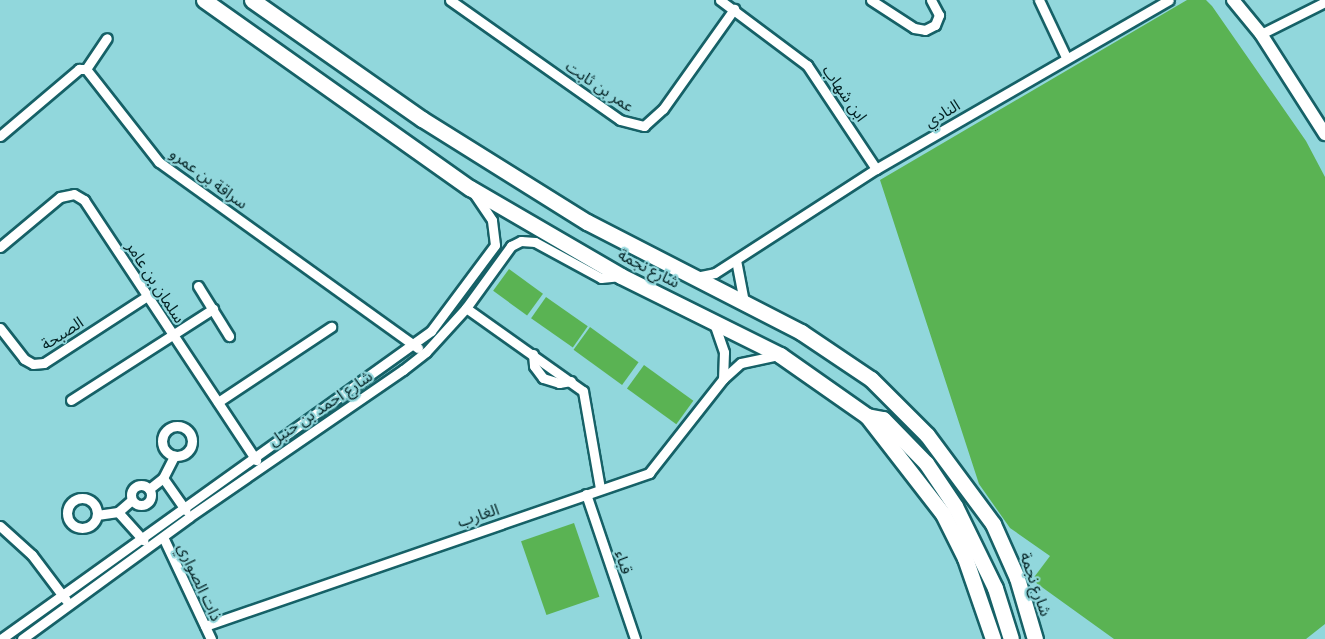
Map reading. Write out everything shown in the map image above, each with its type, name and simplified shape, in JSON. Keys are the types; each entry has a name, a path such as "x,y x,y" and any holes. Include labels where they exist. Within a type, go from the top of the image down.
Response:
{"main road":[{"name":"شارع نجمة","path":"204,0 470,188 621,276 712,318 780,354 867,416 943,514 965,558 993,639"},
{"name":"شارع نجمة","path":"252,0 422,119 587,222 801,332 871,379 927,435 993,524 1017,578 1035,639"},
{"path":"867,416 883,419 926,463 955,506 995,588 1011,639"}],"street":[{"name":"عمر بن ثابت","path":"450,0 620,120 644,126 663,110 734,9"},
{"name":"ابن شهاب","path":"720,0 807,65 876,170"},
{"path":"871,0 920,30 930,29 938,21 939,9 931,0"},
{"path":"1038,0 1066,57"},
{"name":"النادي","path":"692,277 715,273 876,170 1066,57 1169,0"},
{"path":"1233,0 1260,34 1325,134"},
{"path":"1260,34 1325,2"},
{"path":"0,136 79,69 86,69 107,38"},
{"name":"سراقة بن عمرو","path":"86,69 159,162 413,346 426,352"},
{"name":"شارع احمد بن حنبل","path":"1,639 254,456 413,346 450,310 495,245 492,220 470,188"},
{"name":"سلمان بن عامر","path":"0,247 60,196 74,194 84,200 261,467"},
{"name":"شارع احمد بن حنبل","path":"22,639 148,546 426,352 466,308 512,246 521,241 535,242 601,278 621,276"},
{"path":"736,260 744,302"},
{"path":"198,286 230,336"},
{"name":"الصبحة","path":"0,328 24,359 33,364 44,363 147,296"},
{"path":"466,308 571,381 585,398 600,488"},
{"path":"71,400 213,309"},
{"path":"712,318 724,352 723,379"},
{"path":"218,402 331,327"},
{"path":"533,354 534,366 543,378 560,383 571,381"},
{"name":"الغارب","path":"205,626 649,473 723,379 741,363 780,354"},
{"path":"97,515 118,512 132,500 136,487 149,489 163,478 174,456"},
{"path":"163,478 189,517"},
{"path":"132,500 141,506 148,503 149,489"},
{"name":"قباء","path":"586,494 635,639"},
{"path":"118,512 148,546"},
{"path":"0,526 32,555 70,605"},
{"name":"ذات الصواري","path":"163,537 210,639"}],"green space":[{"path":"1187,0 1206,0 1212,6 1306,141 1325,177 1325,624 1306,639 1114,639 1032,580 1050,556 1010,528 979,484 880,180"},
{"path":"509,269 543,294 527,316 493,291"},
{"path":"546,297 588,326 573,348 531,318"},
{"path":"590,327 639,362 622,385 574,350"},
{"path":"644,365 693,401 676,424 627,388"},
{"path":"574,523 599,597 546,615 521,541"}]}
